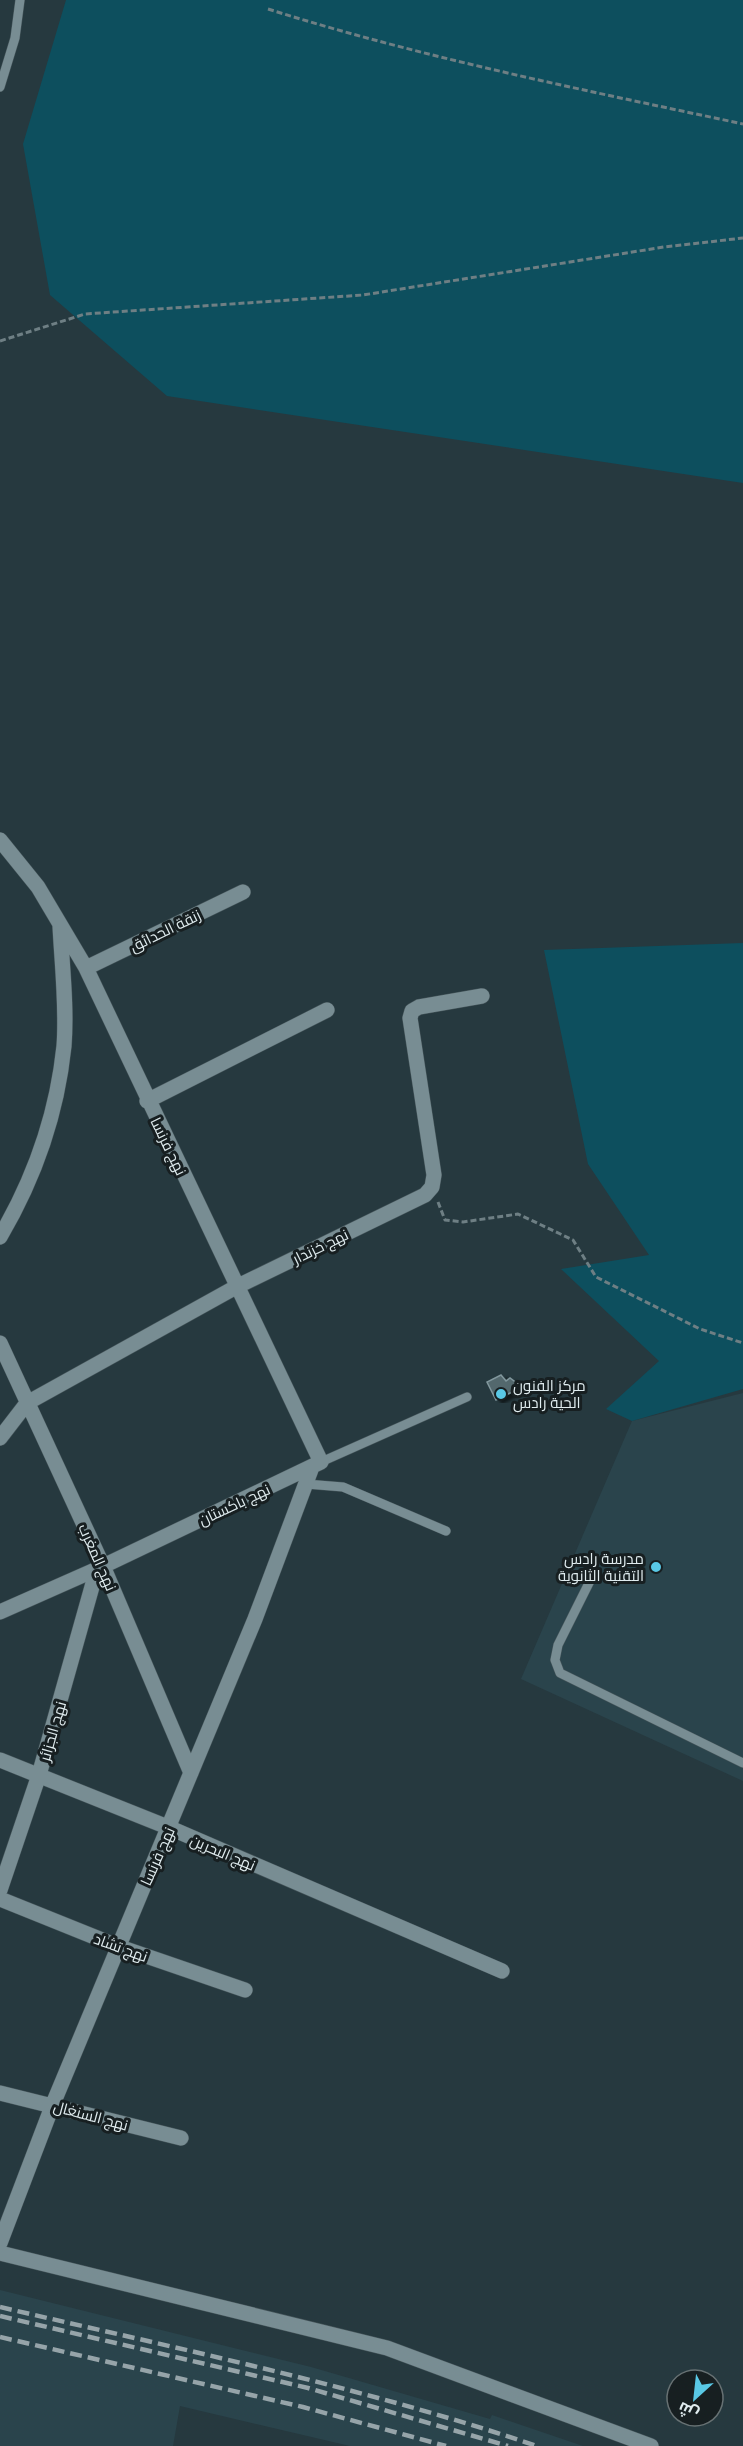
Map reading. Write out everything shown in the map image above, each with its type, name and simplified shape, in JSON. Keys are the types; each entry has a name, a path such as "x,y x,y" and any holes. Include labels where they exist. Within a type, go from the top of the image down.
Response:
{"street":[{"name":"نهج فرنسا","path":"0,840 38,887 86,968 236,1287 316,1464 306,1484 255,1619 170,1828 117,1946 0,2243"},
{"name":"زنقة الحدائق","path":"86,968 243,892"},
{"path":"0,1237 33,1172 56,1098 64,1044 60,923"},
{"path":"432,1187 434,1174 410,1018 412,1011 419,1007 482,996"},
{"path":"147,1101 327,1010"},
{"name":"نهج خزندار","path":"0,1438 27,1403 236,1287 424,1195 432,1187"},
{"name":"نهج المغرب","path":"0,1343 191,1773"},
{"name":"نهج باكستان","path":"0,1612 100,1568 316,1464"},
{"name":"نهج الجزائر","path":"0,1890 39,1775 100,1568"},
{"name":"نهج البحرين","path":"0,1760 170,1828 502,1971"},
{"name":"نهج تشاد","path":"0,1899 117,1946 245,1990"},
{"name":"نهج السنغال","path":"0,2093 53,2104 180,2138"},
{"path":"0,2253 387,2348 651,2446"}],"lane":[{"path":"0,87 15,38 20,0"},
{"name":"نهج باكستان","path":"316,1464 467,1397"},
{"path":"306,1484 343,1487 446,1531"},
{"path":"590,1581 558,1645 555,1660 560,1673 743,1763"}],"path":[{"path":"268,9 338,31 524,76 743,124"},
{"path":"0,342 85,314 363,295 664,247 743,238"},
{"path":"432,1187 445,1220 463,1222 518,1214 573,1240 596,1276 700,1329 743,1343"}],"shaded area":[{"path":"66,0 743,0 743,483 167,396 50,295 23,144"},
{"path":"743,943 743,1389 632,1421 606,1409 659,1361 561,1269 649,1255 588,1164 544,950"},
{"name":"مدرسة رادس التقنية الثانوية","path":"743,1393 743,1781 521,1679 632,1421"},
{"path":"0,2290 311,2367 490,2419 492,2415 583,2446 350,2446 180,2406 173,2446 0,2446"}],"building":[{"name":"مركز الفنون الحية رادس","path":"501,1375 506,1381 510,1378 522,1387 496,1400 487,1382"}],"railway":[{"path":"0,2307 338,2387 537,2446"},
{"path":"0,2316 308,2388 508,2446"},
{"path":"0,2337 303,2407 446,2446"}],"place":[{"name":"مركز الفنون الحية رادس","path":"501,1394"},
{"name":"مدرسة رادس التقنية الثانوية","path":"656,1567"}]}
